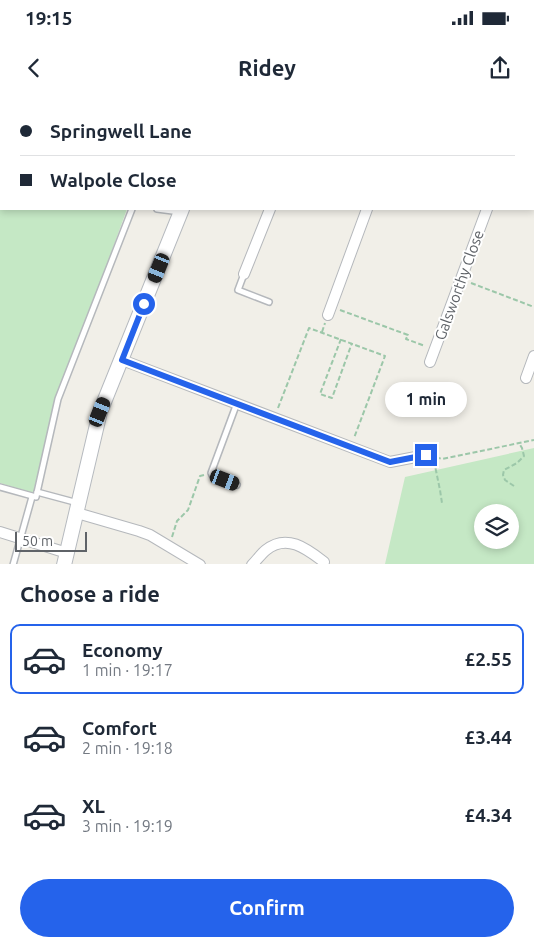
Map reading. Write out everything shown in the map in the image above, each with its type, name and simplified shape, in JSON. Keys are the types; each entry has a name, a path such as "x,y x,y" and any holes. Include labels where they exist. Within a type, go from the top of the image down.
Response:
{"street":[{"path":"244,274 270,210"},
{"path":"329,311 367,210"},
{"name":"Galsworthy Close","path":"430,362 487,210"},
{"path":"0,532 21,538 66,559 100,412 182,211"},
{"path":"526,378 534,356"},
{"path":"122,360 390,462 426,455"},
{"path":"78,508 150,535 200,564"},
{"path":"252,564 265,550 285,542 305,547 324,562"}],"lane":[{"path":"0,487 36,497 58,399 132,210"},
{"path":"244,274 238,290 270,302"},
{"path":"237,403 211,473 237,485"},
{"path":"37,492 78,508"},
{"path":"13,564 32,497"}],"path":[{"path":"461,279 534,307"},
{"path":"329,311 408,335 406,339 435,350"},
{"path":"274,417 309,328 341,339 385,356 351,446"},
{"path":"341,339 320,394 332,398 352,344"},
{"path":"442,503 432,457 442,459 534,440"},
{"path":"514,486 505,480 502,474 504,470 517,463 524,456 520,443"},
{"path":"169,546 177,521 188,510 200,476 211,473"}],"green space":[{"path":"0,210 127,210 53,413 33,493 0,483"},
{"path":"534,448 534,564 385,564 405,477"}],"route":[{"path":"144,304 122,360 390,462 426,455"}]}
